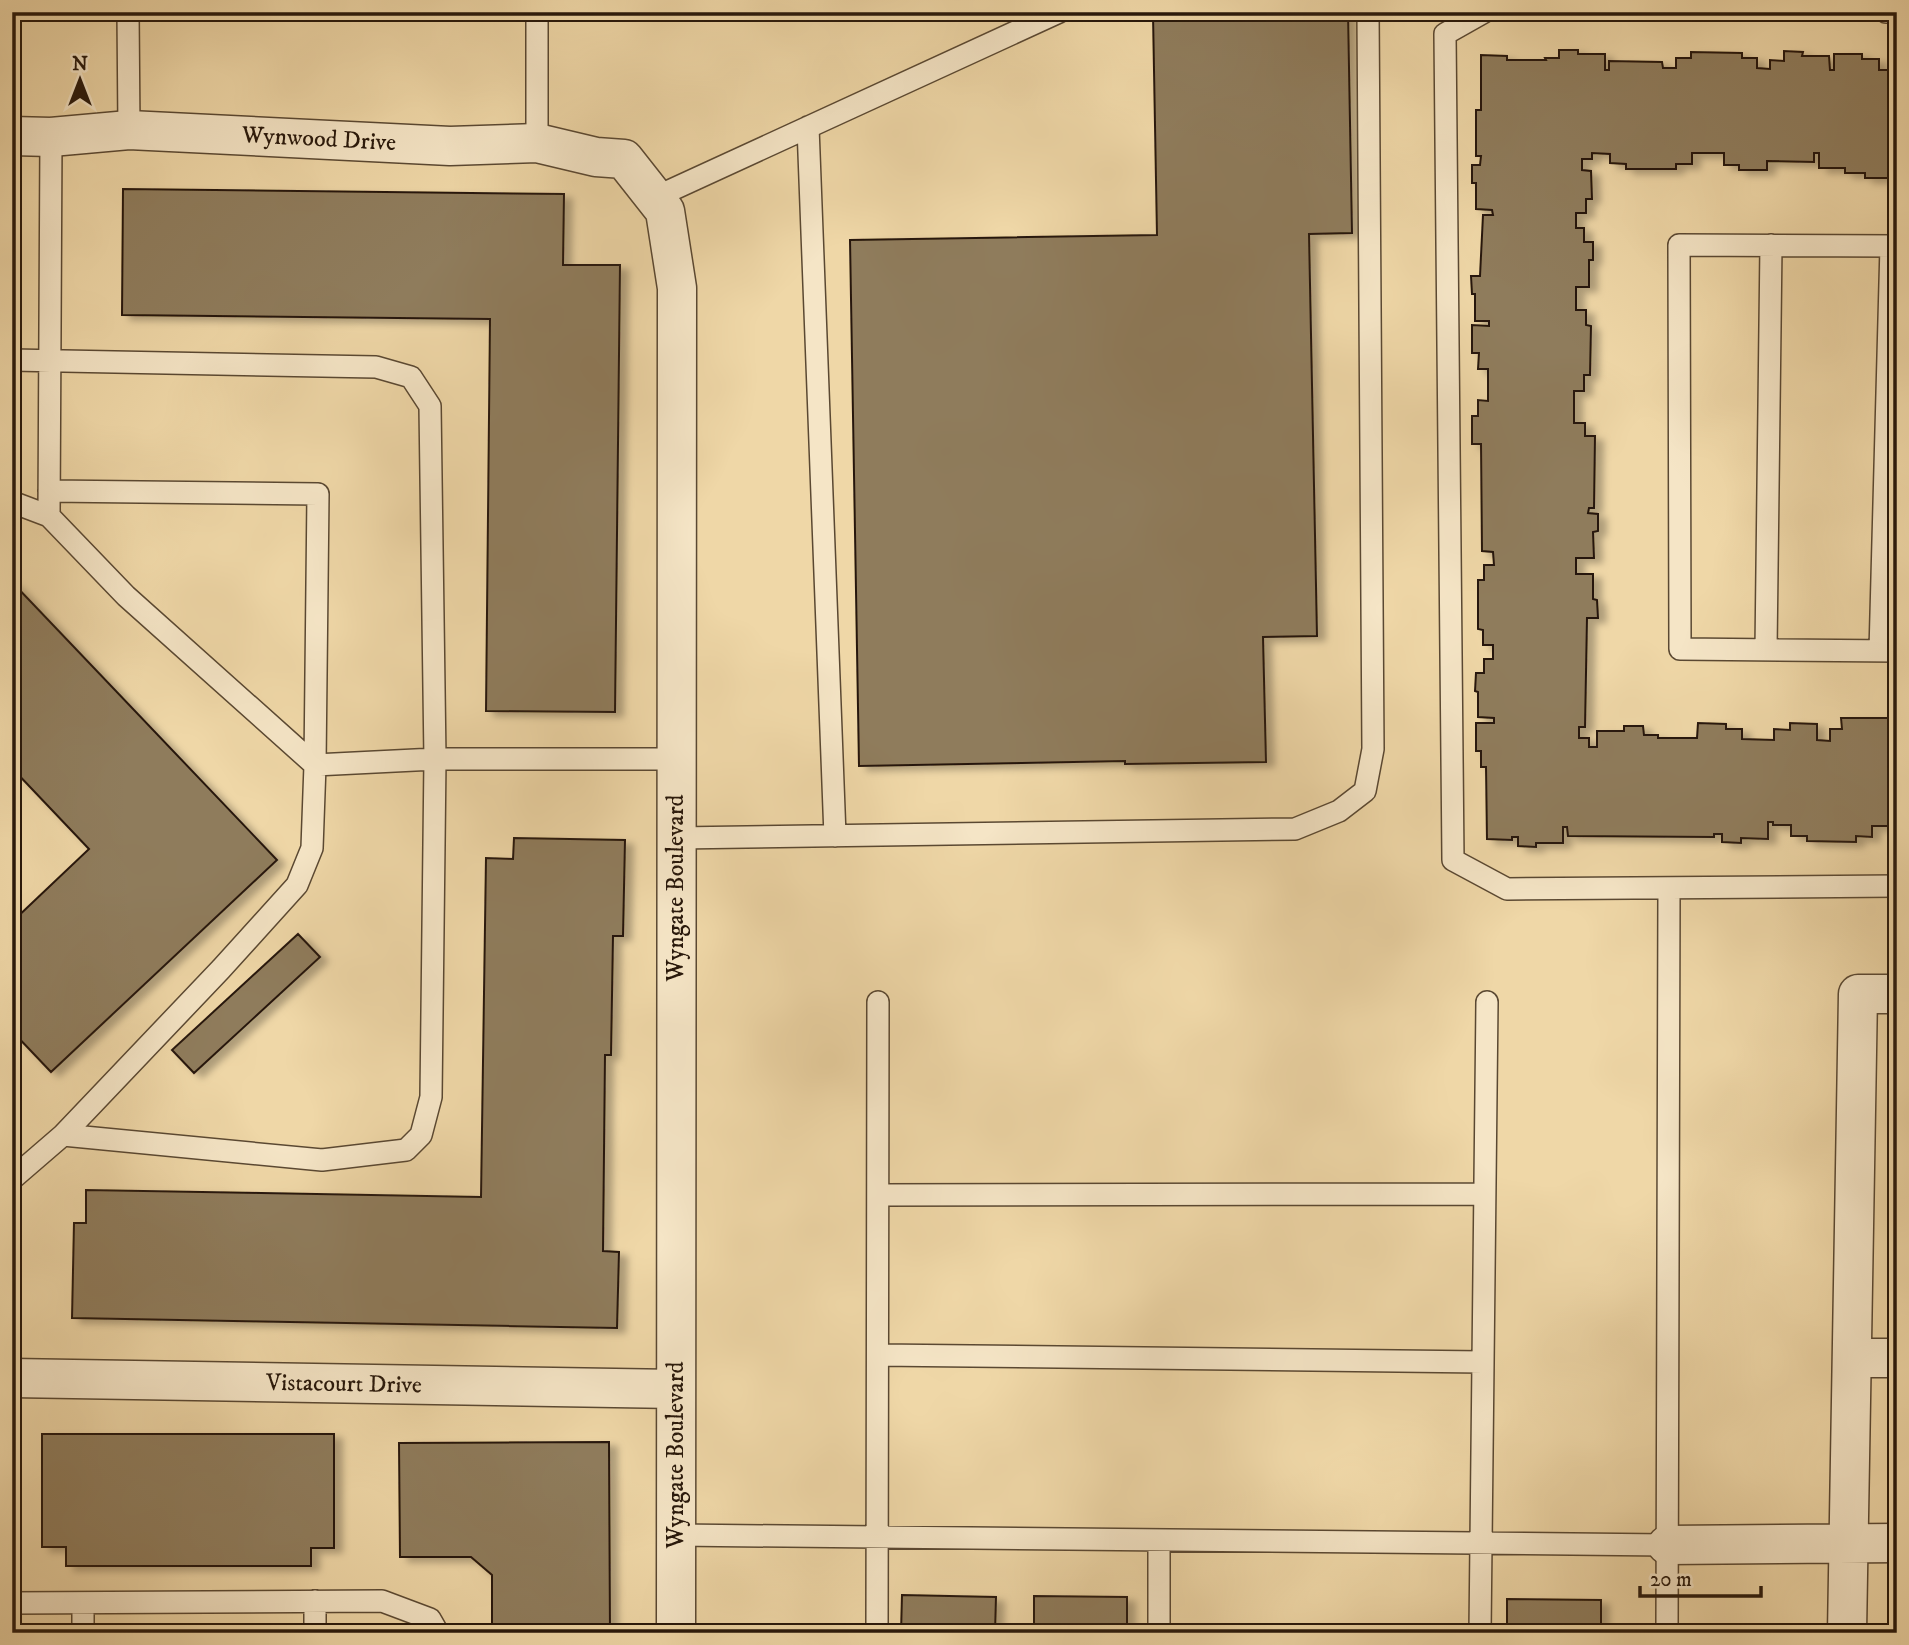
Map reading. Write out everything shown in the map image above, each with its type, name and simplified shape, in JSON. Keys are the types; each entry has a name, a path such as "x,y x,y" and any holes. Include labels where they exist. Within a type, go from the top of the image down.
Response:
{"street":[{"name":"Wynwood Drive","path":"12,136 51,137 128,130 450,145 537,143 596,157 624,159"},
{"name":"Wyngate Boulevard","path":"624,159 665,211 677,288 676,1633"},
{"path":"1847,1633 1858,994 1897,994"},
{"path":"1852,1358 1897,1358"},
{"name":"Vistacourt Drive","path":"12,1378 676,1389"},
{"path":"1667,1545 1897,1543"}],"lane":[{"path":"128,12 128,130"},
{"path":"537,12 537,143"},
{"path":"654,198 1059,12"},
{"path":"677,838 1295,829 1339,811 1365,791 1373,749 1368,12"},
{"path":"1484,12 1445,34 1453,860 1507,889 1897,886"},
{"path":"1886,12 1896,12"},
{"path":"808,127 835,836"},
{"path":"49,516 51,137"},
{"path":"1679,245 1894,246 1888,651 1680,649 1679,245"},
{"path":"1766,650 1771,245"},
{"path":"12,360 376,367 411,377 430,407 435,759 431,1097 421,1135 406,1150 322,1160 64,1135"},
{"path":"12,1179 64,1135 297,885 312,848 318,494 49,491"},
{"path":"12,502 49,516 126,596 315,765 435,759 677,759"},
{"path":"1667,1633 1669,888"},
{"path":"877,1633 878,1002"},
{"path":"1480,1633 1486,1002"},
{"path":"878,1195 1484,1194"},
{"path":"878,1355 1483,1362"},
{"path":"676,1535 1667,1545"},
{"path":"1159,1541 1159,1633"},
{"path":"315,1601 315,1633"},
{"path":"12,1603 382,1601 430,1619 438,1633"},
{"path":"83,1603 83,1633"}],"building":[{"path":"1348,12 1352,233 1309,234 1317,636 1263,637 1266,762 1125,764 1125,761 859,766 850,240 1157,235 1153,15"},
{"path":"1559,50 1578,50 1578,54 1605,54 1605,70 1609,70 1609,61 1662,62 1663,68 1676,68 1676,58 1691,58 1691,52 1742,53 1742,58 1757,58 1757,68 1770,69 1770,60 1784,61 1784,51 1803,52 1802,56 1829,56 1830,70 1834,70 1834,54 1862,54 1862,59 1879,59 1879,70 1897,70 1897,178 1865,178 1865,173 1845,173 1845,168 1819,168 1819,153 1814,153 1814,162 1767,161 1767,170 1739,170 1739,165 1724,165 1724,153 1692,153 1692,164 1676,164 1676,169 1626,169 1626,164 1610,163 1610,154 1592,153 1592,159 1582,159 1582,170 1591,171 1592,199 1586,199 1586,213 1576,213 1576,228 1584,228 1584,242 1593,242 1593,260 1589,260 1589,287 1576,287 1576,310 1586,310 1586,325 1591,326 1590,375 1584,375 1584,391 1574,391 1574,423 1585,423 1585,436 1595,436 1594,508 1589,508 1588,513 1598,514 1598,531 1593,532 1594,558 1576,558 1576,574 1593,574 1593,599 1597,600 1598,618 1587,618 1585,727 1579,727 1579,738 1589,738 1589,747 1597,747 1597,731 1624,731 1624,726 1643,726 1644,735 1658,735 1658,738 1697,738 1698,723 1726,724 1726,729 1742,729 1742,739 1774,740 1774,729 1790,730 1790,723 1817,724 1817,740 1830,741 1830,729 1842,729 1841,718 1897,718 1897,826 1872,826 1872,837 1856,836 1856,842 1807,841 1807,836 1791,836 1791,825 1773,825 1773,822 1768,822 1768,839 1741,838 1741,843 1722,842 1722,834 1714,834 1714,837 1568,836 1567,827 1563,827 1563,843 1536,843 1536,847 1518,846 1518,837 1512,837 1512,840 1487,839 1486,767 1481,767 1481,751 1476,751 1476,723 1494,723 1494,718 1478,717 1478,692 1475,691 1476,673 1484,673 1484,659 1493,659 1493,645 1483,645 1483,630 1478,629 1478,580 1484,580 1484,565 1494,565 1493,552 1482,551 1481,444 1472,444 1472,416 1478,416 1478,400 1488,401 1488,369 1478,369 1479,353 1472,353 1472,325 1489,326 1489,321 1475,321 1475,294 1472,294 1471,276 1480,276 1483,215 1493,215 1492,210 1476,209 1476,183 1472,183 1472,165 1480,165 1481,156 1476,156 1476,110 1481,110 1481,55 1507,56 1507,60 1546,60 1545,58 1559,58"},
{"path":"123,189 564,194 563,265 620,265 615,712 486,711 490,319 122,315"},
{"path":"12,582 277,860 51,1072 12,1031 12,922 89,849 12,768"},
{"path":"514,838 625,840 623,936 613,936 611,1055 605,1055 603,1251 619,1252 617,1328 72,1318 74,1223 86,1223 86,1190 481,1197 486,858 513,859"},
{"path":"298,934 320,957 194,1073 172,1050"},
{"path":"42,1434 334,1434 334,1548 311,1548 311,1566 66,1566 66,1547 42,1547"},
{"path":"609,1442 610,1633 492,1633 492,1575 471,1557 400,1557 399,1443"},
{"path":"902,1595 996,1597 995,1633 901,1633"},
{"path":"1034,1596 1127,1597 1127,1633 1034,1633"},
{"path":"1507,1599 1601,1600 1601,1633 1507,1633"}]}
